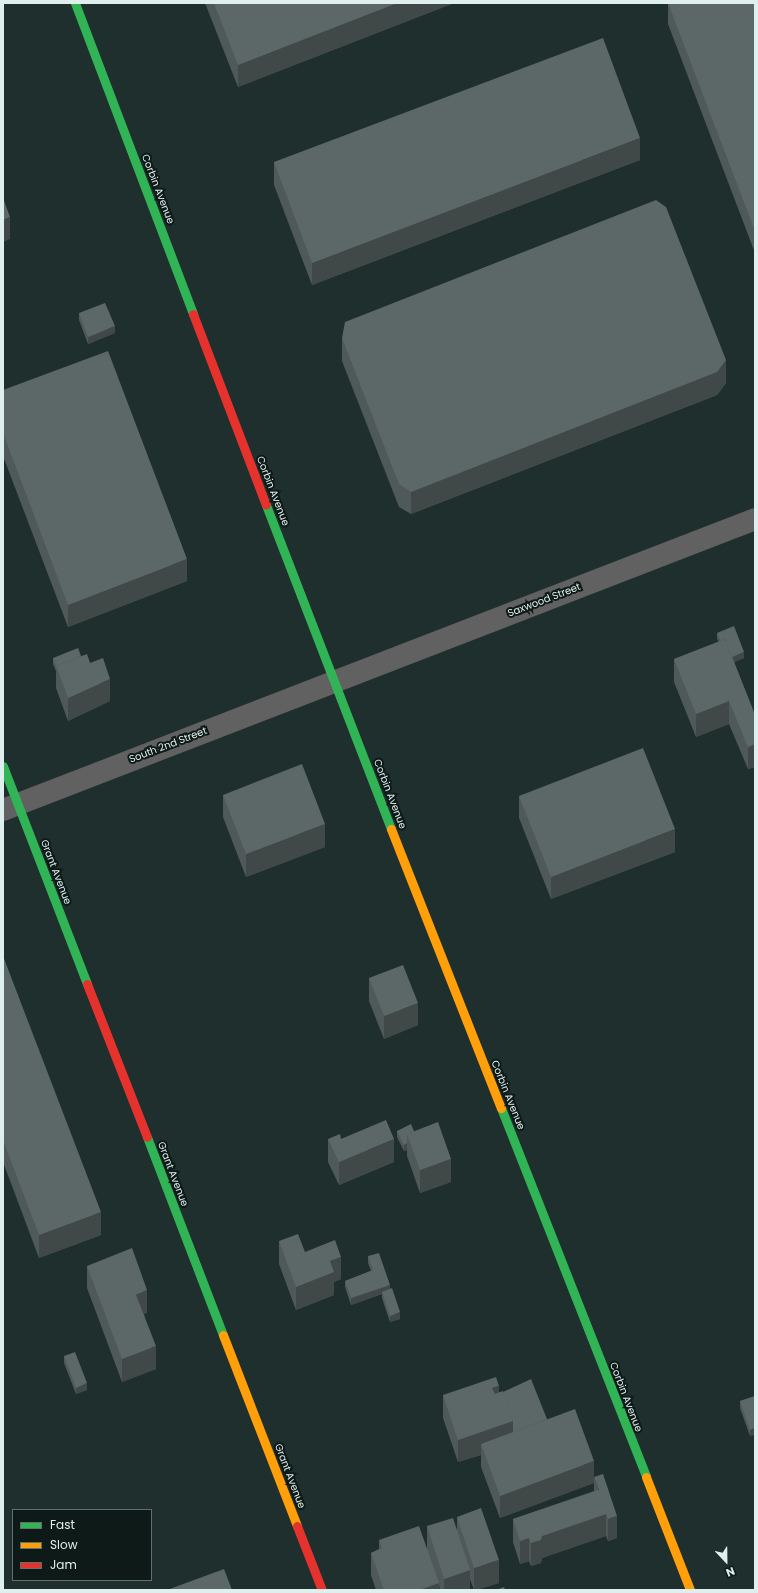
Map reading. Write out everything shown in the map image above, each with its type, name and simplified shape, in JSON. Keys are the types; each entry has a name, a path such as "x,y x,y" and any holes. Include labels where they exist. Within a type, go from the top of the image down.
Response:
{"street":[{"name":"Corbin Avenue","path":"75,3 334,681 690,1590"},
{"name":"Saxwood Street","path":"334,681 755,519"},
{"name":"South 2nd Street","path":"10,807 334,681"},
{"name":"Grant Avenue","path":"3,766 10,807 322,1590"}],"building":[{"path":"214,3 397,3 238,65"},
{"path":"668,3 755,3 755,231"},
{"path":"603,38 640,138 312,263 274,162"},
{"path":"3,198 10,217 3,220"},
{"path":"656,200 666,207 726,360 717,372 411,492 399,484 342,338 345,322"},
{"path":"105,303 115,326 88,337 79,313"},
{"path":"108,351 187,559 68,605 3,433 3,390"},
{"path":"734,626 744,652 732,657 725,639 721,641 717,633"},
{"path":"725,639 755,715 755,744 748,747 729,701 696,714 674,659"},
{"path":"78,648 81,656 56,666 53,658"},
{"path":"87,654 90,663 103,658 110,679 68,698 56,666"},
{"path":"643,748 675,829 551,877 519,796"},
{"path":"302,764 325,824 246,854 223,795"},
{"path":"3,956 101,1212 39,1235 3,1140"},
{"path":"403,965 418,1003 384,1016 369,978"},
{"path":"386,1120 394,1139 339,1162 328,1139 340,1134 341,1139"},
{"path":"438,1122 451,1159 420,1170 407,1134"},
{"path":"411,1124 414,1131 407,1134 407,1143 404,1145 397,1131"},
{"path":"298,1234 305,1252 335,1240 341,1257 330,1261 334,1272 296,1287 279,1241"},
{"path":"132,1248 147,1290 136,1295 156,1346 122,1359 87,1266"},
{"path":"379,1253 390,1285 351,1298 345,1281 373,1270 368,1256"},
{"path":"392,1288 400,1312 390,1316 382,1292"},
{"path":"75,1352 87,1383 76,1388 64,1356"},
{"path":"496,1377 499,1386 492,1388 495,1394 503,1391 513,1421 458,1440 443,1395"},
{"path":"531,1379 547,1419 513,1432 513,1421 503,1392"},
{"path":"755,1396 755,1428 750,1430 740,1401"},
{"path":"575,1409 594,1461 500,1496 481,1444"},
{"path":"603,1474 617,1516 608,1519 606,1514 542,1536 541,1540 531,1543 529,1538 520,1541 513,1519 599,1490 594,1477"},
{"path":"481,1508 499,1560 474,1568 457,1517"},
{"path":"453,1518 470,1570 444,1579 427,1526"},
{"path":"419,1526 439,1583 419,1590 384,1590 371,1553 382,1548 379,1540"},
{"path":"224,1569 232,1590 167,1590"},
{"path":"504,1587 505,1590 496,1590"}],"traffic: fast":[{"path":"75,3 193,314"},
{"path":"266,505 391,829"},
{"path":"3,766 87,984"},
{"path":"501,1108 646,1477"},
{"path":"147,1137 223,1335"}],"traffic: slow":[{"path":"391,829 501,1108"},
{"path":"223,1335 297,1526"},
{"path":"646,1477 690,1590"}],"traffic: jam":[{"path":"193,314 266,505"},
{"path":"87,984 147,1137"},
{"path":"297,1526 322,1590"}]}
